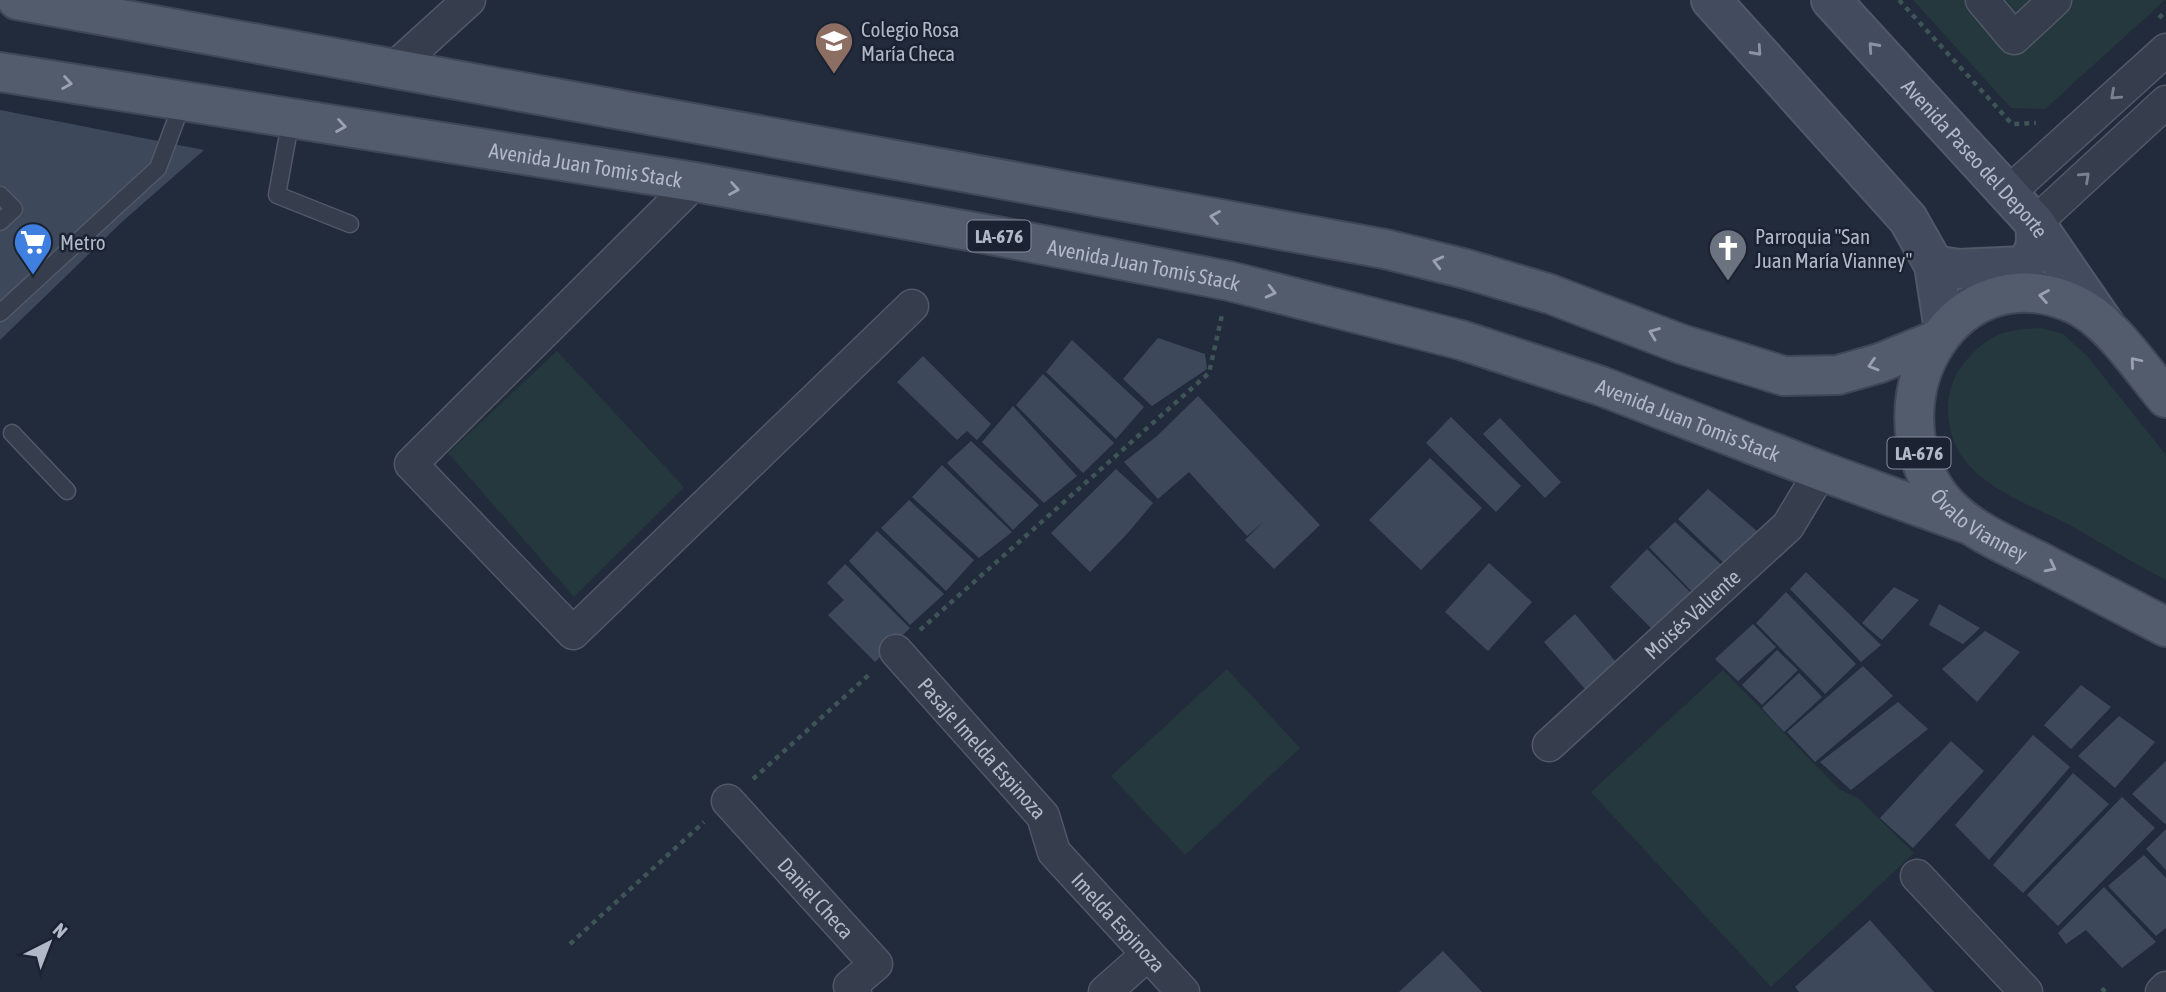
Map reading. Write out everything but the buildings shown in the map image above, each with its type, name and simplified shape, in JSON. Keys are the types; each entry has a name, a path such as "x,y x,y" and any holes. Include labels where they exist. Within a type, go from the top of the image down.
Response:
{"main road":[{"name":"LA-676","path":"17,0 1385,249 1550,294 1681,344 1784,376 1838,374 1880,363 1940,335"},
{"path":"1711,0 1908,219 1934,265 1940,335"},
{"name":"Avenida Paseo del Deporte","path":"1831,0 2035,223 2105,325"},
{"name":"Avenida Juan Tomis Stack","path":"0,72 695,182 1179,271 1461,340 1601,386 1967,524"},
{"path":"1934,265 1958,269 2023,266 2034,255 2037,245 2035,223"},
{"name":"Óvalo Vianney","path":"2166,398 2105,325 2076,304 2041,293 2017,294 2005,295 1971,307 1940,335 1919,377 1913,417 1920,458 1938,494 1967,524 2166,627"}],"street":[{"path":"392,70 469,0"},
{"path":"1982,0 2014,38 2055,0"},
{"path":"2007,194 2166,50"},
{"path":"2035,223 2166,102"},
{"path":"695,182 411,464 573,633 912,306"},
{"name":"Moisés Valiente","path":"1549,745 1788,526 1821,471"},
{"name":"Pasaje Imelda Espinoza","path":"896,651 1043,816 1054,852"},
{"name":"Daniel Checa","path":"728,801 876,964 849,990"},
{"name":"Imelda Espinoza","path":"1054,852 1183,992"},
{"path":"1917,876 2026,992"},
{"path":"1105,992 1148,954"},
{"path":"2162,992 2166,988"}],"lane":[{"path":"0,313 158,168 183,101"},
{"path":"290,118 277,195 350,224"},
{"path":"0,195 14,209 0,222"},
{"path":"12,433 67,491"}],"path":[{"path":"1899,0 2012,124"}],"green space":[{"path":"1913,0 2165,0 2045,109 2011,108"},
{"path":"2041,328 2063,334 2087,356 2166,455 2166,580 2073,527 1998,489 1967,463 1956,446 1950,427 1948,400 1959,369 1974,352 1992,338 2014,330"},
{"path":"557,351 684,487 574,597 448,453"},
{"path":"1227,669 1300,748 1185,855 1111,776"},
{"path":"1723,670 1839,789 1858,798 1914,853 1771,987 1591,792"}],"place":[{"name":"Colegio Rosa María Checa","path":"834,75"},
{"name":"Metro","path":"33,276"},
{"name":"Parroquia \"San Juan María Vianney\"","path":"1728,282"}]}
